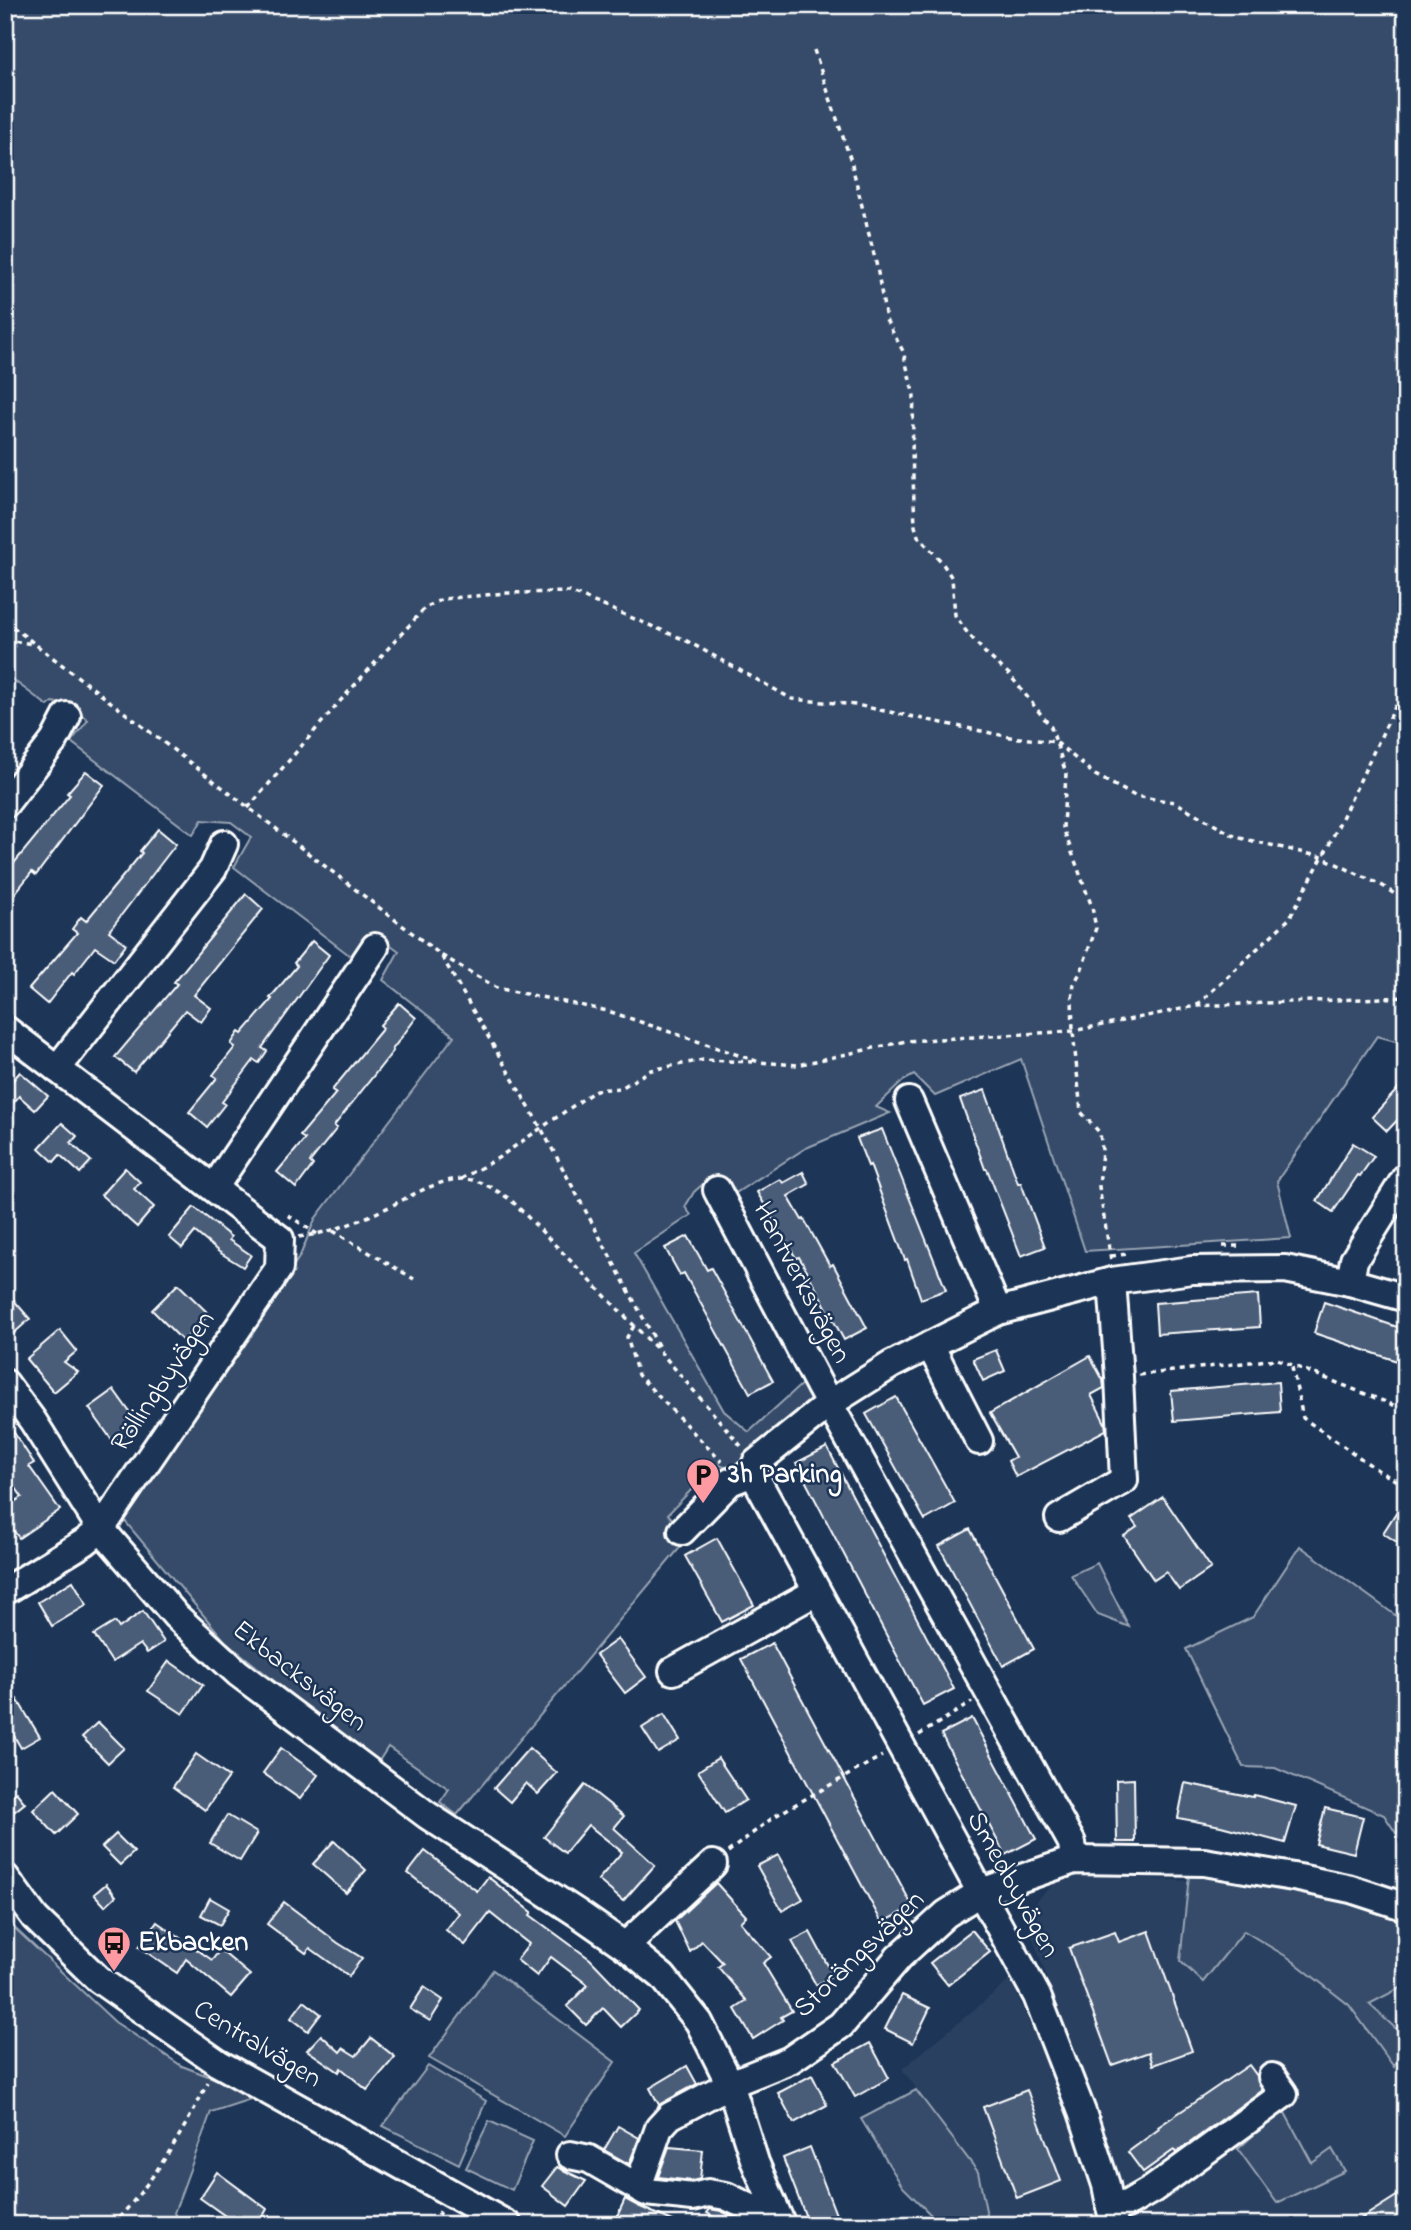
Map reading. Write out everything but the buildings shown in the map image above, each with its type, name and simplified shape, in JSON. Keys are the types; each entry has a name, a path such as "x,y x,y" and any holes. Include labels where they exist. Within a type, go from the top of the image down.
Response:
{"street":[{"path":"5,804 54,741 67,716"},
{"path":"57,1069 213,869 223,844"},
{"path":"214,1188 375,947"},
{"path":"5,1029 280,1239"},
{"path":"909,1101 998,1311"},
{"path":"1350,1282 1354,1261 1406,1177"},
{"name":"Hantverksvägen","path":"717,1190 829,1404"},
{"name":"Röllingbyvägen","path":"5,1591 101,1530 279,1268 280,1239"},
{"name":"Hantverksvägen","path":"745,1465 756,1463 829,1404 891,1365 930,1345 998,1311 1112,1281 1192,1270 1285,1269 1350,1282 1406,1298"},
{"path":"1059,1517 1124,1480 1112,1281"},
{"path":"930,1345 979,1441"},
{"name":"Ekbacksvägen","path":"5,1383 33,1421 101,1530 176,1616 238,1673 426,1815 625,1946 663,1977 699,2022 730,2084 755,2162 778,2215"},
{"path":"829,1404 1072,1843 1074,1860"},
{"path":"682,1531 745,1465"},
{"name":"Smedbyvägen","path":"745,1465 1037,1996 1082,2112 1106,2185 1112,2216"},
{"path":"673,1671 816,1592"},
{"name":"Storängsvägen","path":"730,2084 790,2060 841,2025 899,1957 946,1914 981,1892 1074,1860 1204,1862 1351,1889 1406,1907"},
{"path":"625,1946 713,1864"},
{"name":"Centralvägen","path":"9,1866 35,1918 98,1979 218,2063 508,2225"},
{"path":"1112,2216 1284,2094 1272,2077"},
{"path":"638,2187 659,2128 670,2116 730,2084"},
{"name":"Ekbacksvägen","path":"570,2155 589,2159 646,2192 693,2197 708,2193 726,2196 753,2209 778,2215"}],"path":[{"path":"814,50 851,161 887,320 903,351 914,396 912,452 915,526 918,536 941,561 952,578 956,615 965,631 1009,674 1051,727 1066,773 1063,828 1092,907 1096,928 1074,984 1073,1031 1081,1112 1100,1133 1102,1150 1099,1187 1111,1256 1112,1281"},
{"path":"248,807 425,608 442,600 507,593 570,592 685,640 792,699 856,705 1010,737 1056,742 1095,775 1135,796 1175,802 1236,838 1322,857 1383,886 1406,902"},
{"path":"5,621 441,955 497,988 608,1011 759,1062"},
{"path":"5,639 35,644"},
{"path":"1196,1006 1289,919 1406,684"},
{"path":"441,955 541,1128 664,1356 745,1465"},
{"path":"280,1239 333,1231 417,1193 461,1179 498,1158 596,1090 621,1088 651,1070 703,1060 797,1065 906,1041 1073,1031 1196,1006 1406,998"},
{"path":"461,1179 481,1183 511,1200 664,1356"},
{"path":"333,1231 414,1279"},
{"path":"634,1326 627,1338 638,1375 720,1461 745,1465"},
{"path":"1119,1377 1278,1359 1292,1367 1406,1410"},
{"path":"1292,1367 1303,1418 1378,1471 1406,1486"},
{"path":"713,1864 775,1816 900,1746 989,1692"},
{"path":"5,1846 9,1866"},
{"path":"112,2225 127,2210 183,2133 218,2063"}],"shaded area":[{"path":"5,5 1406,5 1406,1044 1377,1036 1277,1181 1291,1238 1085,1251 1021,1059 935,1096 914,1075 903,1081 876,1107 890,1113 806,1148 728,1198 711,1177 694,1192 685,1207 691,1215 634,1253 724,1411 749,1432 804,1382 814,1400 736,1471 716,1464 668,1514 688,1538 457,1815 440,1802 449,1789 388,1747 377,1764 225,1641 123,1519 300,1256 315,1219 454,1036 383,980 399,951 380,937 357,961 234,867 251,837 231,822 202,820 193,835 71,742 88,720 70,706 53,702 48,706 5,674"},
{"path":"1300,1546 1406,1623 1406,1826 1396,1833 1384,1815 1275,1768 1243,1767 1186,1649 1253,1617"},
{"path":"1097,1563 1129,1627 1098,1615 1071,1575"},
{"path":"1190,1867 1406,1914 1406,1985 1369,2004 1405,2037 1394,2067 1349,2005 1289,1958 1244,1931 1203,1982 1180,1961"},
{"path":"1076,1874 1189,1881 1180,1961 1204,1982 1244,1931 1289,1958 1349,2005 1394,2066 1405,2037 1369,2003 1406,1985 1406,2225 1131,2225 1130,2212 1027,1921 1029,1912 1040,1897 1056,1882"},
{"path":"5,1919 115,2022 182,2066 260,2096 211,2112 174,2213 183,2225 5,2225"},
{"path":"493,1970 615,2062 565,2136 429,2058"},
{"path":"1010,1980 1056,2083 1101,2225 989,2225 978,2172 902,2069"},
{"path":"428,2066 486,2101 459,2164 383,2126"},
{"path":"916,2090 978,2172 989,2225 936,2225 936,2220 902,2186 861,2119"},
{"path":"1283,2109 1312,2163 1332,2149 1345,2171 1277,2203 1238,2149"},
{"path":"489,2121 533,2141 512,2190 466,2168"}],"place":[{"name":"3h Parking","path":"703,1505"},
{"name":"Ekbacken","path":"114,1973"}]}
